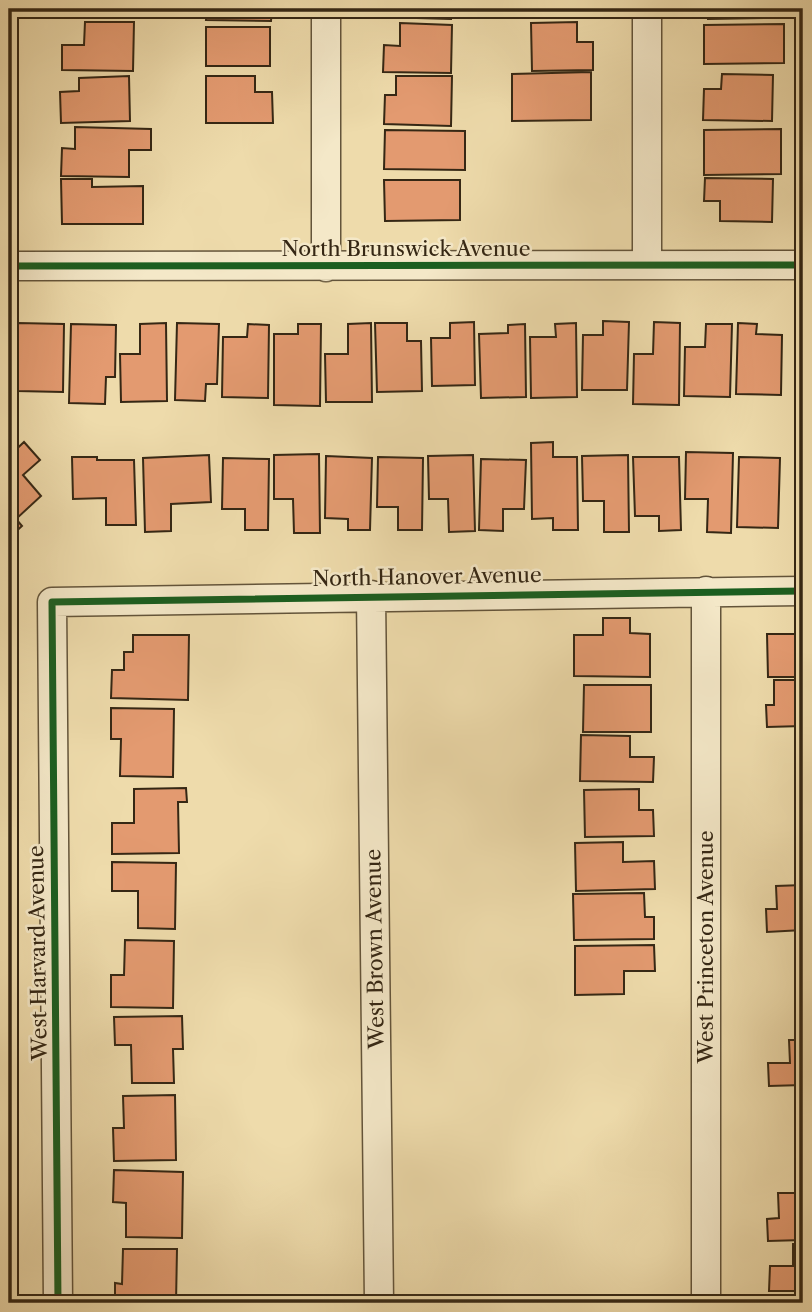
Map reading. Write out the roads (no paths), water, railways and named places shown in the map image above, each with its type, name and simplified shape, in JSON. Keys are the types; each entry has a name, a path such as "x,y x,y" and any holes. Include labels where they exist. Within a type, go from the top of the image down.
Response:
{"street":[{"path":"326,9 326,267"},
{"path":"647,9 648,265"},
{"name":"North Brunswick Avenue","path":"9,266 803,265"},
{"name":"North Hanover Avenue","path":"52,602 371,595 803,591"},
{"name":"West Princeton Avenue","path":"706,592 706,1303"},
{"name":"West Brown Avenue","path":"371,595 379,1303"},
{"name":"West Harvard Avenue","path":"52,602 58,1303"}]}
